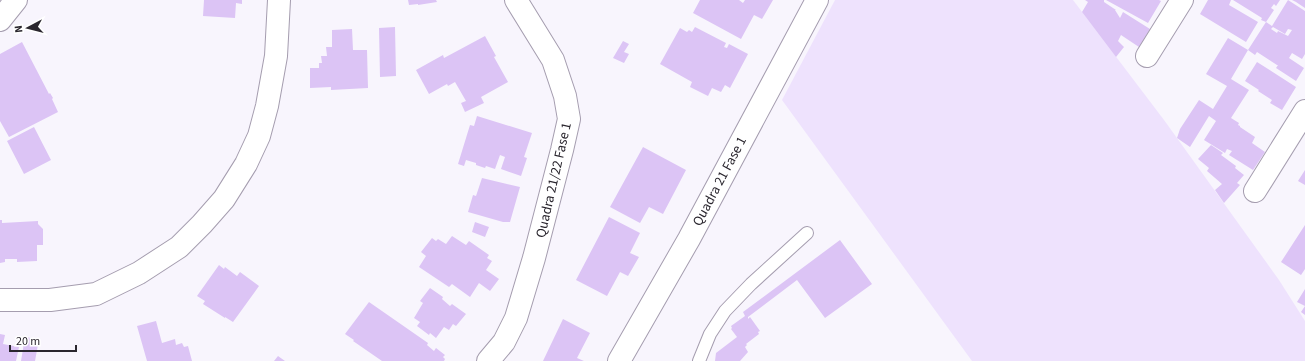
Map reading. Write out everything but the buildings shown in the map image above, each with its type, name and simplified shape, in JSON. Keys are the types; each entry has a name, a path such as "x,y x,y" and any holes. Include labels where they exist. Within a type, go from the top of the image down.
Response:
{"street":[{"path":"0,20 16,0"},
{"path":"0,300 50,300 96,294 139,273 179,247 202,224 224,199 246,164 259,136 268,106 276,56 280,0"},
{"name":"Quadra 21/22 Fase 1","path":"488,361 504,342 516,318 534,258 569,119 565,96 552,60 516,0"},
{"name":"Quadra 21 Fase 1","path":"619,361 689,239 816,0"},
{"path":"1146,56 1182,0"},
{"path":"1255,191 1305,111"}],"lane":[{"path":"699,361 710,334 724,311 807,233"}],"shaded area":[{"path":"835,0 1073,0 1164,120 1279,280 1305,321 1305,361 972,361 782,100"}]}
